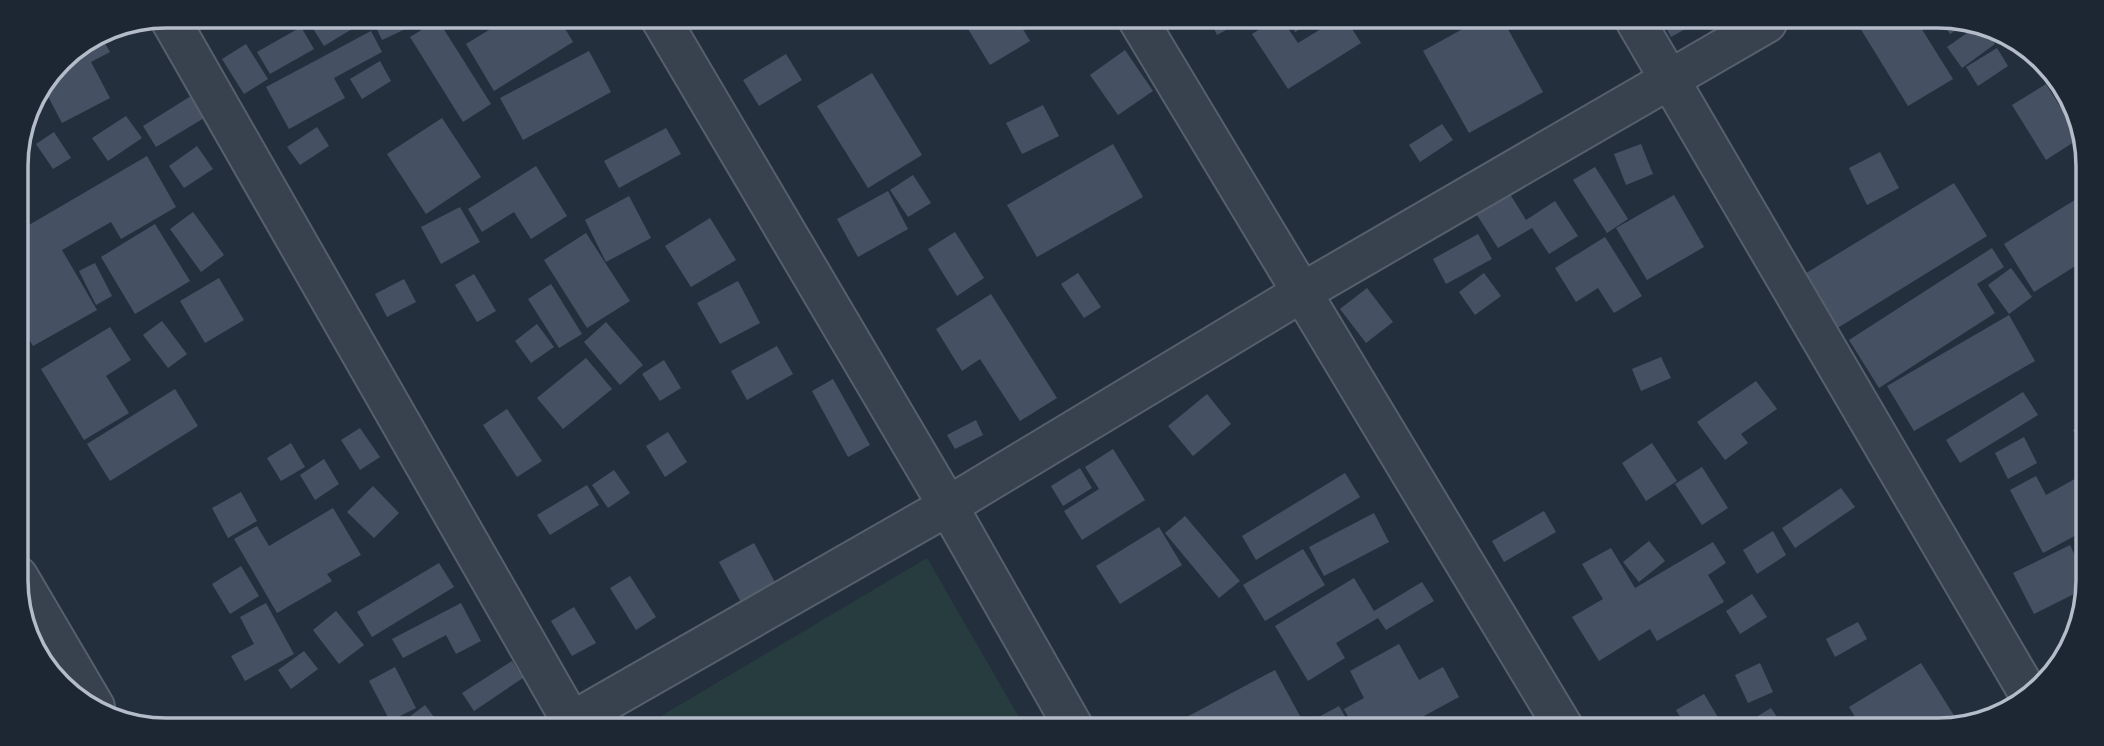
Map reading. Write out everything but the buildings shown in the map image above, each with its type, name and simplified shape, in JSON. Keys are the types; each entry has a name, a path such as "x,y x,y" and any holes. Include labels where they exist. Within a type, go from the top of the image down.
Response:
{"street":[{"path":"175,28 568,718"},
{"path":"666,28 948,506 1068,718"},
{"path":"1143,28 1558,718"},
{"path":"1639,28 2025,687"},
{"path":"580,718 948,506 1301,293 1758,28"},
{"path":"29,595 87,693"}],"green space":[{"path":"927,558 1019,718 658,718"}]}
